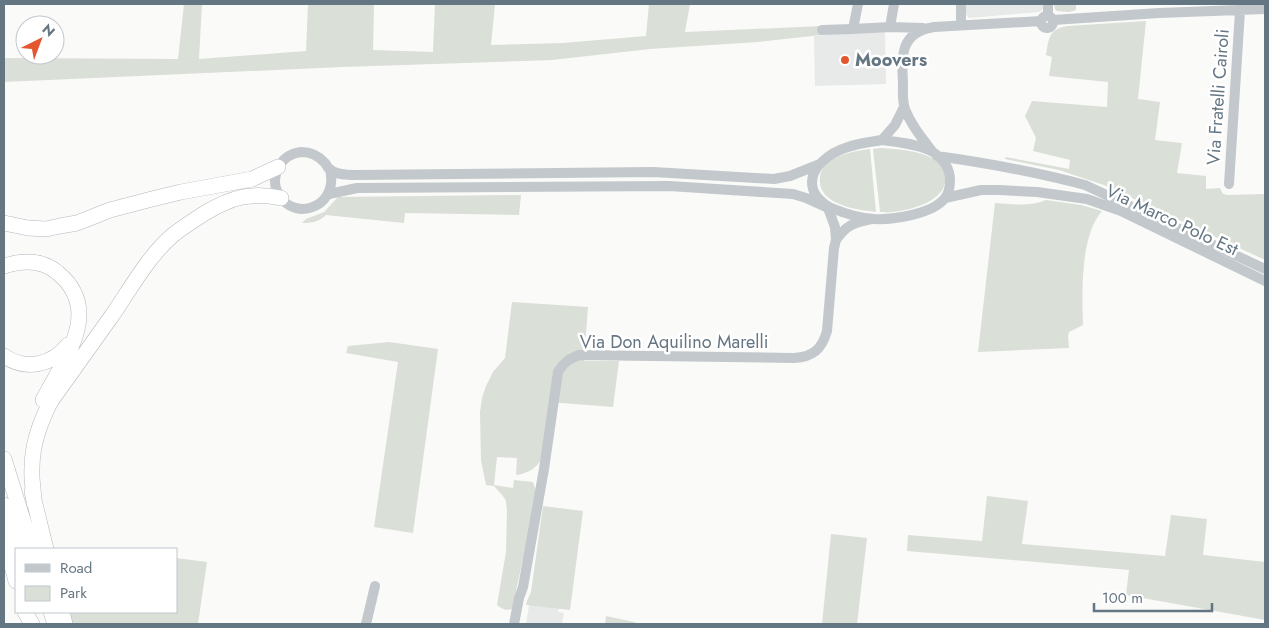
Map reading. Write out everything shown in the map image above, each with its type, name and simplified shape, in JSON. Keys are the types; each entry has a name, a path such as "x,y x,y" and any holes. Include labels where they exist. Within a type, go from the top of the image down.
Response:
{"highway":[{"path":"4,223 28,228 46,229 77,223 110,210 191,190 252,179 278,168"},
{"path":"34,503 32,468 37,431 42,418 51,401 151,259 172,236 215,207 239,197 264,195 281,198"},
{"path":"4,266 16,262 32,261 44,264 56,270 67,280 74,290 78,302 80,319 76,333 68,355 39,406 32,426 27,453 26,471 46,548"},
{"path":"4,356 20,363 32,365 44,363 60,354 76,333"},
{"path":"4,459 32,548"},
{"path":"4,506 17,548"},
{"path":"4,537 15,577"},
{"path":"26,613 32,624"}],"street":[{"path":"853,29 858,4"},
{"path":"890,26 894,4"},
{"path":"961,4 961,24"},
{"path":"1047,19 1048,4"},
{"path":"822,30 890,26 924,28 1158,9 1240,11 1265,9"},
{"name":"Via Fratelli Cairoli","path":"1229,184 1240,11"},
{"path":"329,194 357,188 669,186 793,194 845,213 872,219 896,219 928,210 945,198 950,187 950,175 946,164 935,154 912,126 904,107 902,55 911,36 924,28"},
{"path":"880,140 895,125 904,107"},
{"path":"828,208 814,193 813,189 814,172 820,164 842,149 880,140 914,145 935,154 1055,177 1085,185 1265,269"},
{"path":"330,169 332,186 329,194 323,202 315,207 306,209 288,205 277,191 275,175 278,168 290,155 299,152 308,152 317,156 330,169 341,174 356,175 653,172 774,179 790,176 820,164"},
{"name":"Via Marco Polo Est","path":"945,198 981,190 1037,192 1087,199 1121,211 1265,281"},
{"name":"Via Don Aquilino Marelli","path":"514,624 523,587 544,469 558,372 561,367 566,361 579,355 794,358 815,352 825,339 827,331 836,240 835,227 828,208"},
{"path":"836,240 844,229 850,225 872,219"},
{"path":"366,624 375,586"}],"shaded area":[{"path":"965,4 1043,4 1043,9 1040,12 969,18 965,13"},
{"path":"885,31 886,84 815,86 814,36"},
{"path":"529,605 559,608 558,612 564,613 562,624 526,624"}],"green space":[{"path":"184,4 202,4 199,59 306,51 308,4 374,4 373,50 433,52 435,4 495,4 491,45 563,43 646,36 649,4 690,4 685,32 822,26 821,35 758,42 650,49 552,60 4,82 4,58 15,58 15,65 65,65 65,58 178,59"},
{"path":"1054,4 1076,4 1076,10 1069,12 1057,11"},
{"path":"1146,21 1138,99 1160,102 1155,140 1182,143 1177,173 1206,176 1206,189 1220,188 1223,194 1227,195 1265,194 1265,260 1104,185 1059,170 1005,159 1006,157 1069,169 1070,160 1033,151 1036,138 1025,116 1032,101 1107,107 1108,82 1049,76 1052,57 1046,55 1049,39 1053,32 1068,26"},
{"path":"881,148 921,153 935,160 943,168 945,180 943,189 932,200 924,204 898,211 880,212 873,149"},
{"path":"870,149 876,212 859,210 840,204 825,194 821,187 820,178 825,165 844,154"},
{"path":"521,195 519,215 405,213 404,223 326,215 315,222 302,223 306,219 324,212 338,197"},
{"path":"1046,200 1081,205 1102,211 1095,222 1086,250 1082,297 1083,325 1069,332 1069,348 978,352 995,203 1027,204"},
{"path":"512,302 588,307 584,361 619,361 613,407 551,403 542,458 534,468 528,472 516,475 517,458 497,457 494,485 513,488 514,480 533,482 537,494 512,609 508,610 502,609 497,605 506,552 506,501 494,486 486,485 481,460 480,412 486,386 493,372 505,358"},
{"path":"389,342 438,349 413,533 374,527 398,362 346,353 348,346"},
{"path":"987,496 1028,501 1022,544 1165,556 1171,515 1207,519 1203,555 1265,562 1265,620 1126,595 1129,570 907,551 908,535 982,541"},
{"path":"543,506 583,511 570,610 526,605 531,592"},
{"path":"831,534 867,538 857,624 822,624"},
{"path":"178,558 207,562 198,624 71,624 68,613 178,613"},
{"path":"606,616 634,622 638,624 605,624"}],"place":[{"name":"Moovers","path":"845,60"}]}
